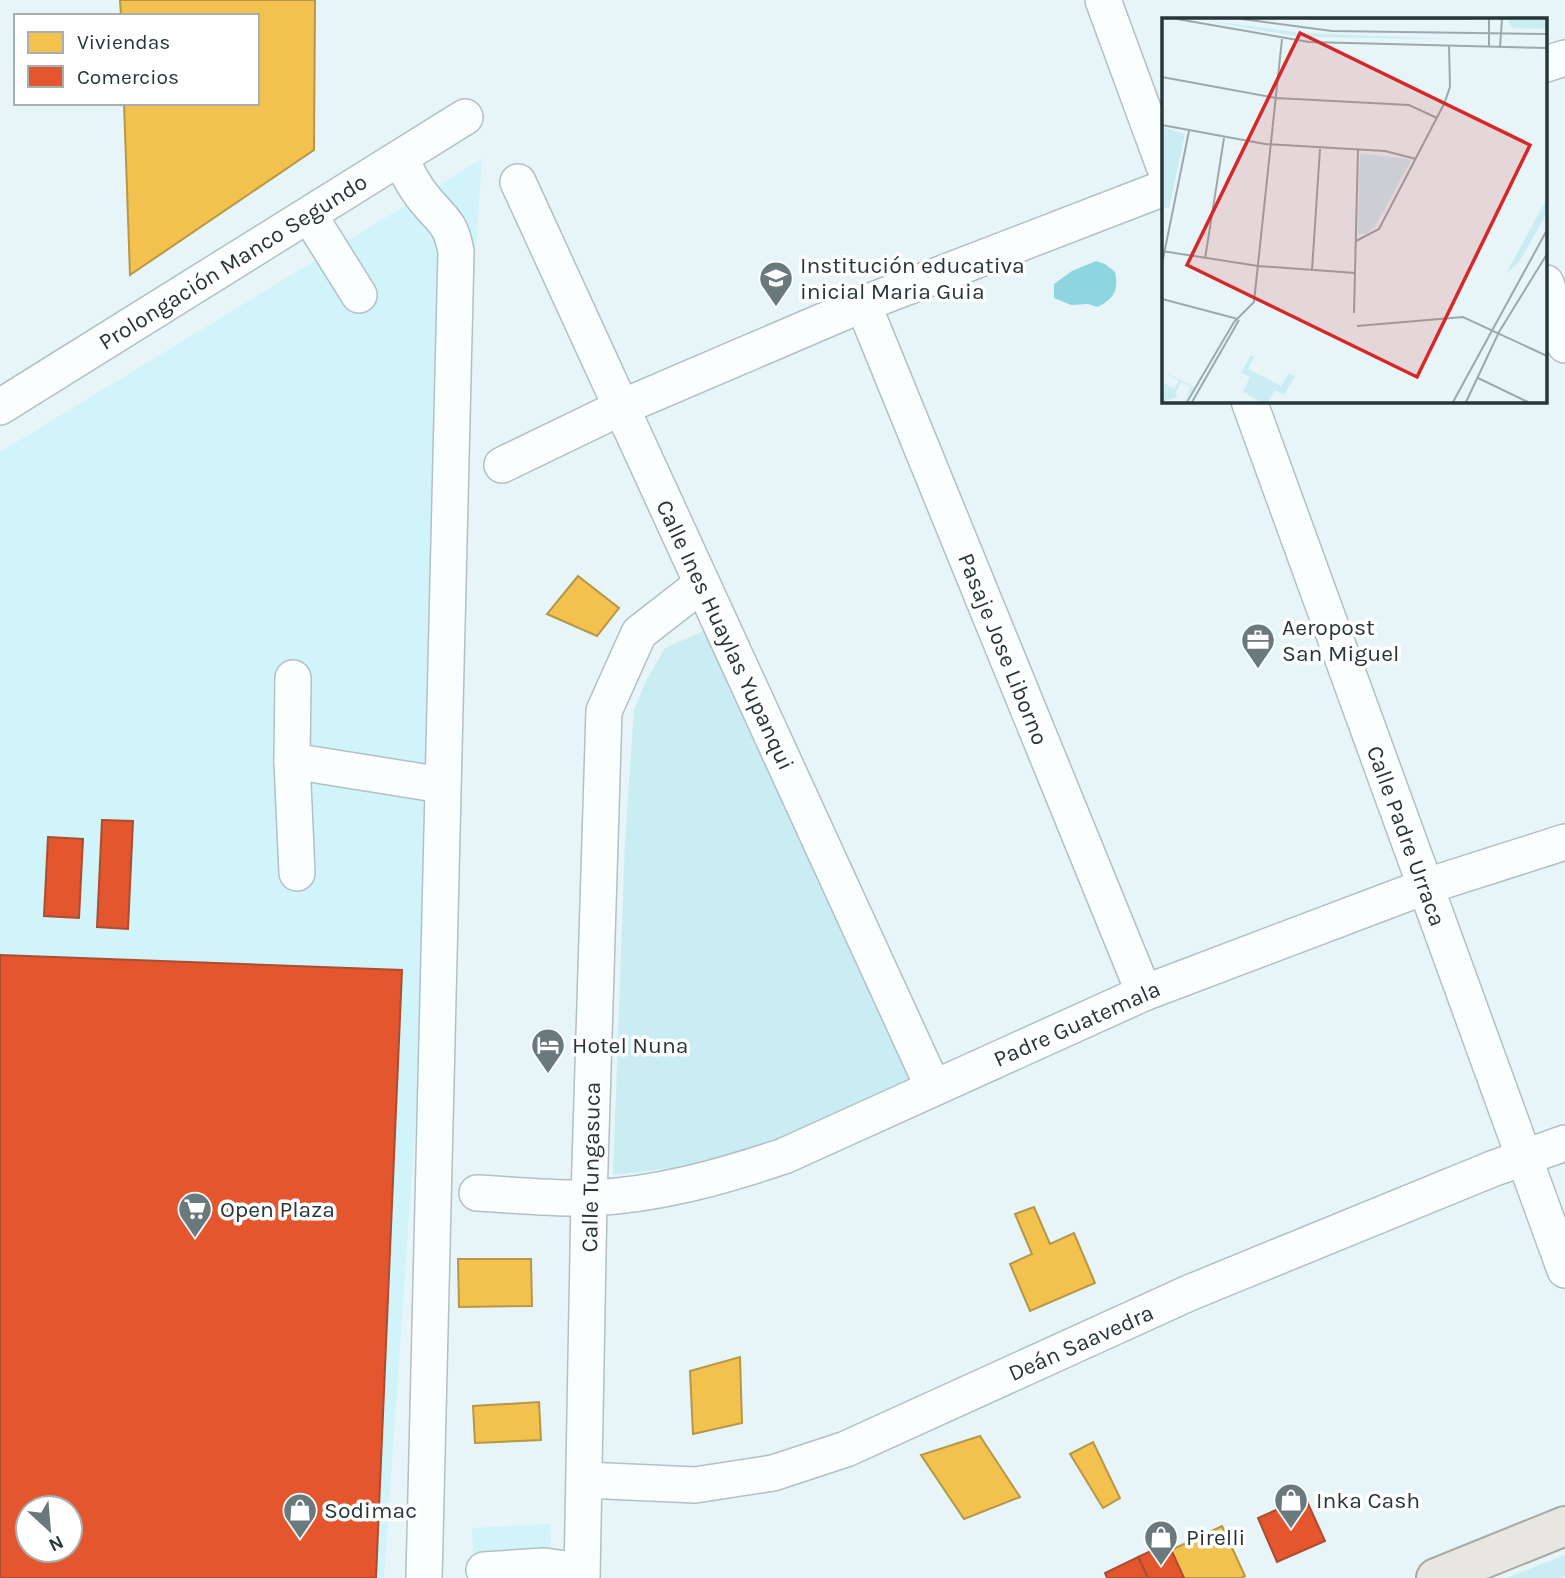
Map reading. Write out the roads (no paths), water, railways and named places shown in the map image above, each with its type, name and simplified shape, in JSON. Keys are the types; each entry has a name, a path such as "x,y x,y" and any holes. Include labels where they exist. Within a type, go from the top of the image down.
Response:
{"main road":[{"path":"1436,1578 1565,1526"}],"street":[{"path":"1103,0 1162,161"},
{"path":"1548,63 1565,58"},
{"name":"Prolongación Manco Segundo","path":"0,407 465,117"},
{"path":"400,158 422,196 447,222 454,237 456,252 424,1578"},
{"name":"Calle Ines Huaylas Yupanqui","path":"517,182 933,1087"},
{"path":"502,465 620,408 863,304 1162,189"},
{"path":"309,215 359,295"},
{"path":"1548,290 1565,345"},
{"name":"Pasaje Jose Liborno","path":"863,304 1144,993"},
{"name":"Calle Padre Urraca","path":"1249,402 1565,1270"},
{"name":"Calle Tungasuca","path":"581,1575 604,711 639,633 702,584"},
{"path":"293,678 292,761 297,873"},
{"path":"292,761 442,785"},
{"name":"Padre Guatemala","path":"477,1193 589,1198 670,1189 723,1177 784,1156 1144,993 1424,887 1565,842"},
{"name":"Deán Saavedra","path":"584,1480 695,1485 773,1473 846,1449 1189,1293 1524,1156 1565,1143"},
{"path":"484,1570 544,1566 581,1575"}],"water":[{"path":"1096,261 1115,272 1116,289 1108,300 1098,307 1088,304 1071,305 1054,298 1054,284 1072,271"}],"place":[{"name":"Institución educativa inicial Maria Guia","path":"776,308"},
{"name":"Aeropost San Miguel","path":"1258,670"},
{"name":"Hotel Nuna","path":"548,1075"},
{"name":"Open Plaza","path":"195,1239"},
{"name":"Inka Cash","path":"1291,1530"},
{"name":"Sodimac","path":"300,1540"},
{"name":"Pirelli","path":"1161,1567"}]}
